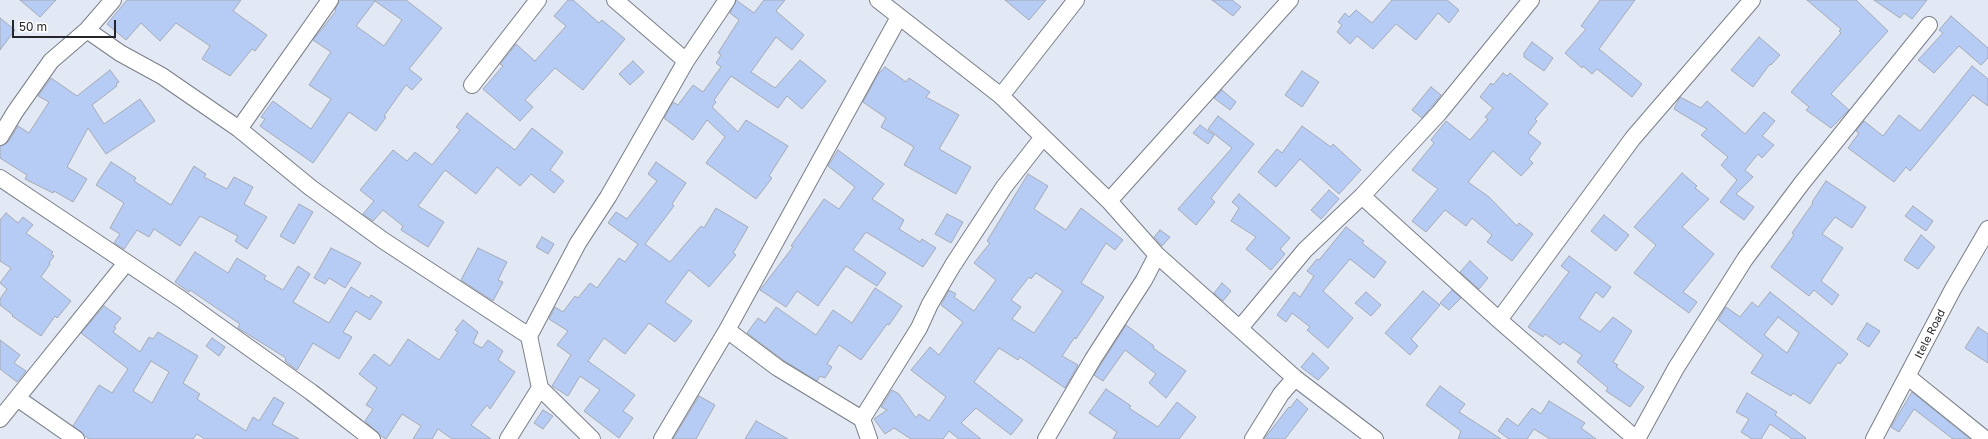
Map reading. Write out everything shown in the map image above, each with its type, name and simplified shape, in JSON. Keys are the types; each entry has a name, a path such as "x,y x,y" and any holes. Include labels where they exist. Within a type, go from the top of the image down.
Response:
{"street":[{"path":"0,137 15,112 51,62 87,30 113,0"},
{"path":"239,129 330,0"},
{"path":"472,85 538,0"},
{"path":"615,0 686,60"},
{"path":"592,439 540,388 529,336 578,243 608,196 686,60 727,0"},
{"path":"878,0 1001,96 1109,201 1157,255 1295,378 1376,439"},
{"path":"1001,96 1076,0"},
{"path":"1109,201 1290,0"},
{"path":"1240,328 1305,250 1362,196 1439,113 1531,0"},
{"path":"1499,320 1512,299 1535,272 1633,138 1752,0"},
{"path":"662,439 727,330 899,17"},
{"path":"1362,196 1499,320 1637,439 1676,368 1745,259 1802,183 1929,25"},
{"path":"87,30 120,53 162,76 239,129 311,188 384,241 529,336"},
{"path":"862,419 918,328 953,265 1004,187 1043,137"},
{"path":"0,178 181,299 311,392 372,439"},
{"name":"Itele Road","path":"1874,439 1953,289 1988,229"},
{"path":"1046,439 1157,255"},
{"path":"0,419 126,263"},
{"path":"727,330 778,368 862,419 870,439"},
{"path":"1908,377 1986,439"},
{"path":"1253,439 1281,394 1295,378"},
{"path":"508,439 540,388"},
{"path":"17,398 76,439"}],"building":[{"path":"20,0 56,0 40,17"},
{"path":"127,0 241,0 233,11 267,35 255,51 252,49 230,76 202,59 210,46 176,23 160,41 141,23 126,40 107,24"},
{"path":"339,0 406,0 442,28 409,69 422,79 412,90 406,85 384,116 386,117 376,131 349,112 313,163 260,126 265,119 261,117 273,101 311,129 331,99 309,85 331,52 313,40 336,11 335,10","holes":["375,1 402,20 384,46 356,26"]},
{"path":"568,0 573,0 599,23 602,20 625,39 583,90 555,68 525,100 533,107 520,121 483,89 503,66 500,64 516,44 535,61 566,26 554,16"},
{"path":"736,0 754,13 764,0 785,0 776,11 804,35 792,50 776,37 751,72 775,88 800,60 826,81 802,109 787,96 778,108 731,76 714,100 716,102 712,107 738,132 746,120 788,146 769,176 772,178 756,199 706,163 725,137 707,120 693,140 664,118 673,102 678,105 693,85 703,92 721,67 716,63 721,55 718,53 739,20 730,13"},
{"path":"1005,0 1046,0 1029,20"},
{"path":"1212,0 1232,0 1241,7 1233,16"},
{"path":"1392,0 1447,0 1459,10 1449,23 1438,13 1416,40 1396,24 1373,49 1357,36 1350,44 1337,32 1342,25 1338,22 1345,13 1349,17 1356,10 1372,23"},
{"path":"1600,0 1635,0 1599,49 1642,84 1632,97 1597,69 1592,74 1583,66 1582,68 1565,53 1586,29 1581,26"},
{"path":"1807,0 1856,0 1888,31 1831,94 1849,110 1831,128 1806,110 1809,107 1791,92 1841,33 1839,31 1841,29"},
{"path":"1874,0 1927,0 1912,19 1904,13 1900,18"},
{"path":"1951,16 1988,48 1988,58 1981,65 1959,46 1934,73 1918,60 1943,33 1939,30"},
{"path":"0,18 15,30 0,50"},
{"path":"1759,37 1780,55 1771,65 1770,64 1753,87 1731,70"},
{"path":"1532,42 1553,58 1544,71 1524,57 1524,53"},
{"path":"633,61 644,72 630,85 619,74"},
{"path":"1972,66 1988,79 1988,106 1973,95 1910,171 1906,167 1894,182 1848,148 1859,133 1856,131 1864,121 1883,136 1899,115 1920,131"},
{"path":"885,67 906,82 909,78 930,92 926,97 959,115 939,149 971,167 956,194 904,165 914,147 881,127 886,118 863,102 878,74"},
{"path":"110,70 119,82 116,84 117,86 92,105 104,124 140,99 155,121 106,154 88,128 67,167 87,179 73,202 54,191 53,193 25,179 27,175 0,158 0,146 8,142 18,126 29,133 49,102 38,96 51,78 77,96"},
{"path":"1302,71 1319,82 1302,107 1285,95"},
{"path":"1503,73 1507,76 1510,73 1548,104 1535,119 1537,121 1528,133 1541,143 1529,159 1533,163 1521,176 1493,151 1468,182 1489,197 1517,226 1519,223 1533,234 1512,261 1487,242 1492,235 1472,218 1466,226 1445,210 1426,232 1412,221 1438,189 1412,170 1434,143 1431,140 1446,121 1470,140 1488,119 1485,117 1493,108 1480,97 1491,83 1493,85"},
{"path":"1431,87 1441,95 1422,118 1412,110"},
{"path":"1222,90 1236,102 1230,110 1214,98"},
{"path":"1680,97 1701,108 1707,101 1745,134 1764,112 1775,121 1762,136 1774,145 1762,158 1758,154 1745,170 1753,177 1736,194 1754,207 1744,220 1720,202 1737,180 1721,165 1728,157 1701,135 1707,129 1674,109"},
{"path":"467,113 515,150 532,128 563,152 550,170 564,181 554,193 531,174 520,186 497,167 476,194 445,170 418,206 444,222 428,247 401,230 403,226 383,210 373,221 363,214 374,201 360,190 393,150 407,161 415,152 432,165 460,130 456,127"},
{"path":"1218,116 1254,144 1211,198 1215,202 1196,225 1178,209 1232,148 1208,129"},
{"path":"1200,125 1214,135 1208,144 1193,133"},
{"path":"1302,126 1331,147 1333,144 1361,170 1339,194 1300,159 1276,187 1258,172 1277,149 1282,153"},
{"path":"838,150 884,184 872,199 904,220 899,229 920,242 922,239 936,248 923,267 866,232 853,250 886,273 877,286 846,266 818,306 797,291 786,307 760,290 793,247 791,246 824,199 839,209 855,187 828,166"},
{"path":"111,162 136,178 134,181 171,205 194,166 206,174 204,177 227,189 234,177 253,187 244,204 267,217 247,249 235,241 238,236 200,216 180,246 154,229 149,237 137,230 124,249 114,243 120,234 110,228 124,203 96,185"},
{"path":"656,162 686,183 672,204 674,206 645,244 670,262 701,226 704,228 716,208 748,227 733,253 736,255 709,287 689,270 665,302 692,321 675,342 649,323 625,354 604,338 588,361 635,395 623,411 633,418 619,438 584,411 600,390 580,376 568,396 552,386 571,355 557,345 568,331 549,319 555,307 563,312 575,296 578,298 590,283 597,288 619,258 625,262 638,244 608,223 616,212 627,219 657,181 648,174"},
{"path":"1682,173 1697,186 1695,188 1709,199 1682,227 1714,254 1683,292 1697,302 1689,313 1634,273 1656,245 1634,227"},
{"path":"1028,174 1048,186 1034,209 1066,230 1081,208 1123,240 1115,250 1106,243 1081,283 1104,297 1076,339 1075,337 1062,356 1078,365 1065,388 1020,357 1018,360 999,348 974,382 1023,420 1011,435 976,408 961,423 981,439 959,439 949,431 943,439 911,439 894,428 885,434 874,419 887,410 881,407 892,390 899,394 916,418 919,414 929,421 946,397 911,370 930,347 939,355 963,322 941,305 949,290 956,294 954,297 974,311 996,280 974,263 990,243 987,241","holes":["1036,273 1063,291 1034,333 1012,319 1021,307 1011,300 1029,277 1031,279"]},
{"path":"1826,181 1866,207 1852,228 1835,217 1822,234 1843,248 1821,281 1839,295 1832,305 1814,290 1809,296 1771,267 1794,235 1792,233"},
{"path":"1329,190 1339,199 1321,219 1311,210"},
{"path":"1239,194 1290,238 1280,249 1285,254 1271,270 1246,249 1256,237 1231,221 1239,208 1232,202"},
{"path":"299,204 313,212 294,244 280,236"},
{"path":"1913,206 1933,221 1926,231 1905,216"},
{"path":"6,213 18,223 23,217 33,225 26,233 53,252 51,254 54,256 41,277 71,301 57,318 55,316 41,336 12,316 13,315 0,305 0,299 7,289 0,283 11,268 0,261 0,220"},
{"path":"947,214 963,222 951,243 935,234"},
{"path":"1604,215 1629,235 1616,251 1591,231"},
{"path":"1346,227 1364,241 1362,243 1386,262 1374,278 1350,259 1323,291 1353,318 1328,348 1307,330 1310,327 1292,313 1286,322 1277,315 1294,292 1300,297 1314,276 1307,271 1317,259 1319,260"},
{"path":"1160,230 1170,237 1162,246 1154,237"},
{"path":"1921,235 1935,247 1918,269 1904,260"},
{"path":"542,237 554,244 548,254 536,247"},
{"path":"331,248 361,263 345,288 329,278 325,284 314,278"},
{"path":"478,248 507,262 498,280 503,282 493,301 461,280"},
{"path":"195,252 228,273 237,258 266,276 264,279 283,290 298,266 310,274 293,302 329,323 351,287 369,298 371,295 382,302 370,320 356,311 343,332 352,337 339,359 313,343 297,370 285,361 286,358 238,328 240,324 190,290 189,292 175,282"},
{"path":"1569,256 1611,287 1603,298 1596,292 1579,318 1600,332 1613,317 1632,331 1613,362 1618,365 1616,367 1644,387 1630,407 1606,391 1608,388 1577,362 1582,355 1563,342 1560,345 1545,334 1543,337 1528,327 1569,272 1561,266"},
{"path":"1470,261 1488,278 1479,289 1460,272"},
{"path":"1222,283 1231,291 1223,301 1214,293"},
{"path":"875,288 902,306 861,360 839,345 827,364 832,367 825,378 820,376 817,381 783,360 747,333 758,318 765,323 776,307 816,335 833,310 852,323"},
{"path":"1452,290 1461,298 1449,310 1440,303"},
{"path":"1423,291 1440,305 1411,339 1418,346 1410,355 1385,333"},
{"path":"1366,292 1381,305 1371,316 1355,303"},
{"path":"1770,292 1848,354 1840,364 1838,362 1810,404 1793,393 1791,396 1751,373 1763,355 1718,320 1726,307 1740,317 1752,302 1758,307","holes":["1778,317 1799,333 1787,353 1764,335"]},
{"path":"104,306 121,318 114,327 116,328 113,332 140,352 149,337 153,339 158,332 198,356 183,383 200,394 197,399 246,431 253,417 259,421 274,397 284,403 272,424 299,439 205,439 197,434 193,439 89,439 73,426 99,385 112,393 128,369 81,333","holes":["151,361 169,372 152,403 133,391"]},
{"path":"463,320 478,332 473,343 482,348 488,340 503,351 498,360 515,372 490,409 487,405 471,425 491,439 452,439 438,429 432,439 413,439 421,426 402,414 386,439 381,436 365,421 373,409 366,405 377,388 359,374 374,354 390,366 408,339 439,360 458,332 455,330"},
{"path":"1867,323 1880,331 1869,347 1857,339"},
{"path":"1126,325 1154,346 1153,348 1186,371 1166,398 1149,383 1156,374 1125,350 1103,381 1094,375"},
{"path":"1978,327 1988,334 1988,363 1965,348"},
{"path":"212,338 225,347 219,356 206,346"},
{"path":"0,340 20,355 14,363 26,371 17,382 0,369"},
{"path":"1313,353 1329,368 1318,380 1301,367"},
{"path":"1440,386 1465,404 1459,412 1501,439 1458,439 1461,431 1426,405"},
{"path":"1106,389 1131,406 1129,408 1158,427 1177,402 1196,417 1179,439 1113,439 1117,432 1089,413"},
{"path":"1912,392 1970,439 1953,439 1914,409 1899,432 1891,427"},
{"path":"1747,393 1777,412 1775,415 1806,438 1792,439 1770,424 1761,439 1752,439 1741,432 1749,419 1736,412"},
{"path":"699,396 715,405 696,439 673,439"},
{"path":"1297,399 1308,409 1285,439 1264,439 1289,407 1290,408"},
{"path":"1549,401 1585,423 1581,428 1596,439 1550,439 1534,429 1527,439 1509,439 1498,431 1507,418 1518,426 1532,408 1541,414"},
{"path":"543,410 553,416 543,429 534,423"},
{"path":"756,421 788,439 745,439"}]}
